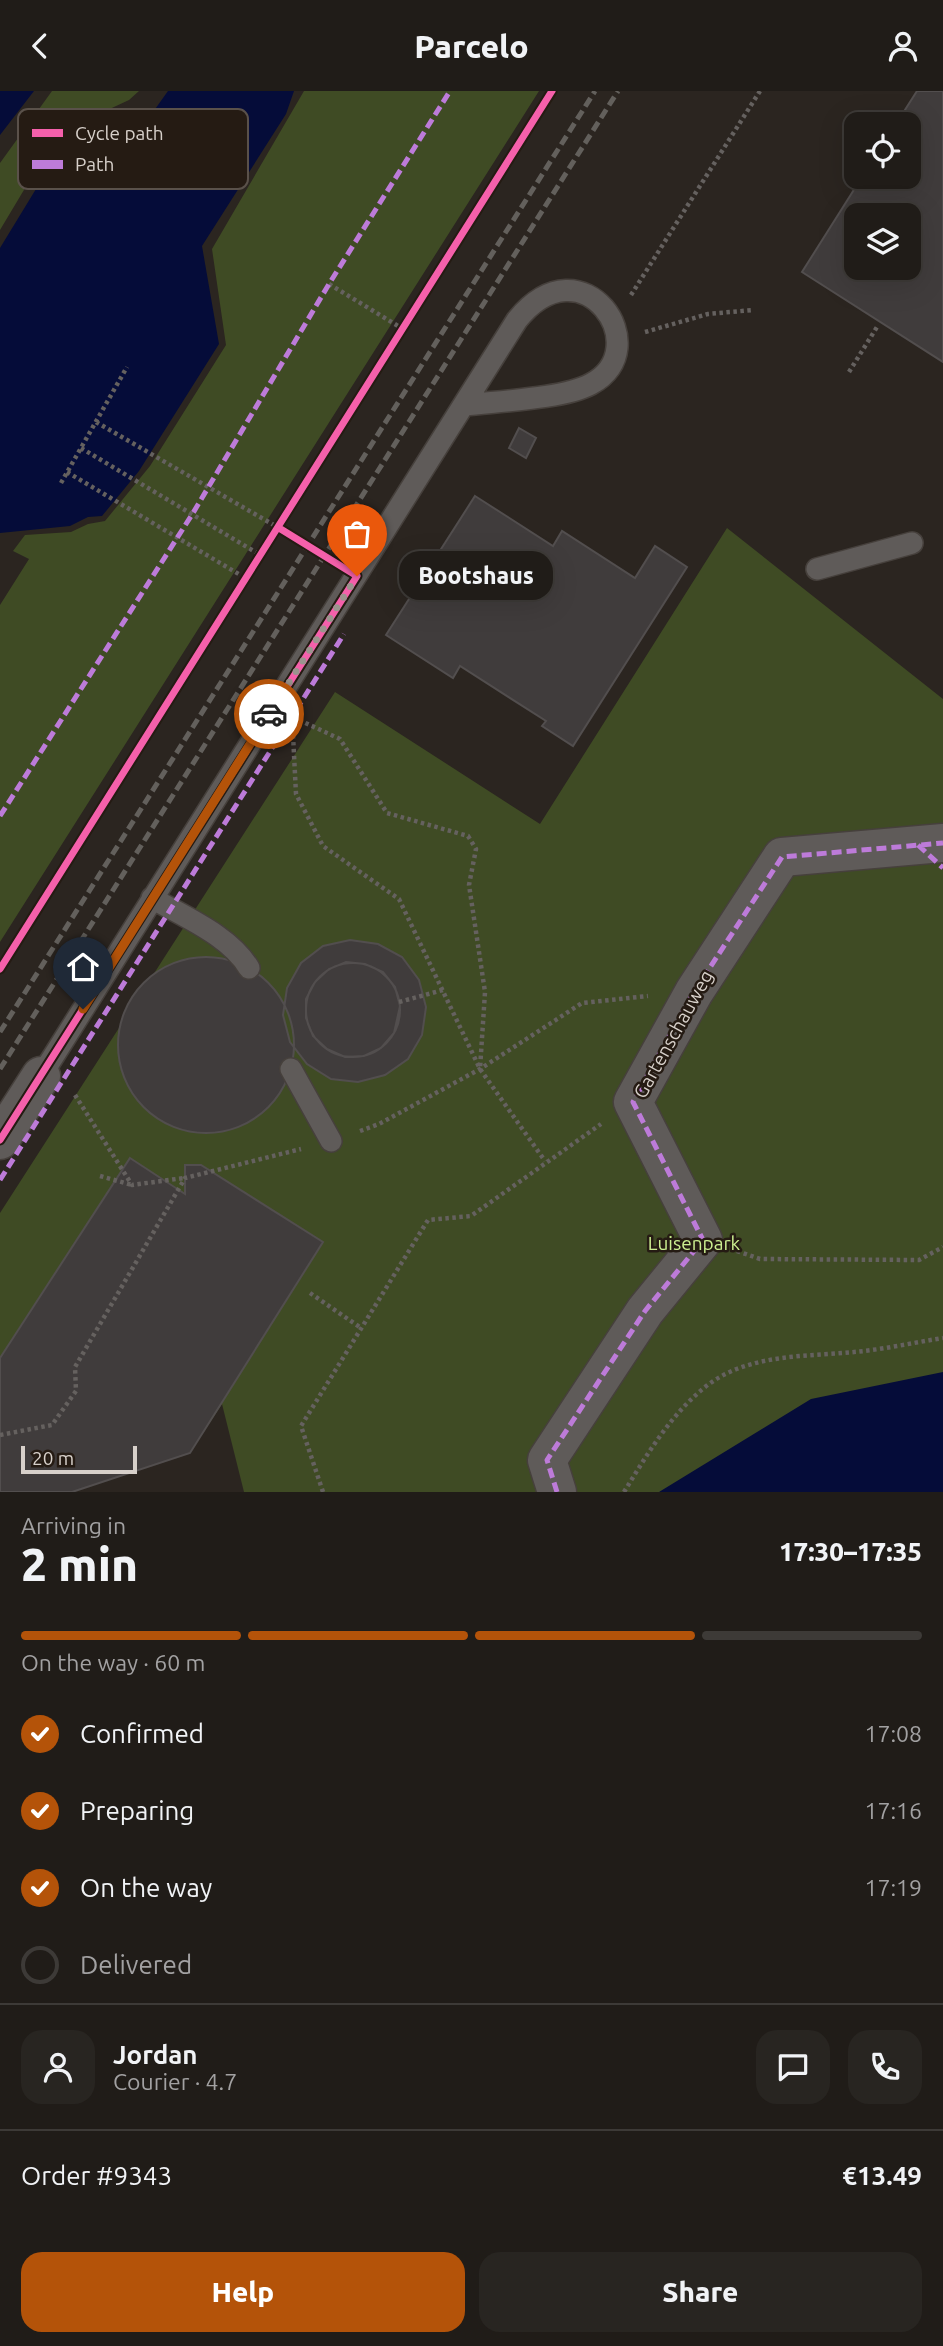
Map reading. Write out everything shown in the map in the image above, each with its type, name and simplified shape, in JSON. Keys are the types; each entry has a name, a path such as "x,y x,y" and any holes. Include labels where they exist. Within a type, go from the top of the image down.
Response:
{"street":[{"name":"Gartenschauweg","path":"703,1240 632,1102 694,992 782,857 943,843"},
{"path":"0,1140 56,1082"},
{"path":"557,1492 547,1460 645,1311 703,1240"}],"lane":[{"path":"56,1082 152,898 517,320 541,296 566,290 586,294 600,302 615,331 611,365 597,381 585,387 465,405"},
{"path":"817,569 912,543"},
{"path":"152,898 213,934 241,955 249,968"},
{"path":"291,1069 331,1141"}],"path":[{"path":"615,331 761,91"},
{"path":"330,284 403,329"},
{"path":"615,331 708,314 753,310"},
{"path":"849,372 877,327"},
{"path":"61,483 127,367"},
{"path":"96,422 279,528"},
{"path":"81,448 261,556"},
{"path":"68,472 247,579"},
{"path":"480,1069 485,992 469,885 476,849 468,836 387,813 340,739 292,717 296,794 323,846 399,899 480,1069 545,1161"},
{"path":"399,1002 443,990"},
{"path":"100,1175 132,1185 185,1178 331,1141 379,1124 480,1069 582,1003 694,992"},
{"path":"56,1082 132,1185"},
{"path":"323,1492 301,1426 428,1220 471,1216 545,1161 632,1102"},
{"path":"0,1435 52,1425 76,1391 75,1367 185,1178"},
{"path":"703,1240 760,1259 919,1260 943,1247"},
{"path":"310,1293 361,1328"},
{"path":"624,1492 657,1439 685,1404 711,1382 755,1361 866,1350 943,1338"}],"green space":[{"path":"52,91 139,91 129,100 110,109 39,109"},
{"path":"304,91 539,91 0,942 0,605 29,559 13,551 25,535 71,532 88,524 105,521 150,466 226,345 212,249"},
{"path":"18,138 18,189 25,189 0,230 0,163"},
{"name":"Luisenpark","path":"727,528 943,699 943,1492 244,1492 222,1404 190,1453 72,1492 0,1492 0,1213 335,692 540,824"}],"shaded area":[{"path":"0,91 34,91 18,109 0,135"},
{"path":"168,91 294,91 286,114 248,174 248,109 155,109"},
{"path":"36,189 238,189 202,246 219,344 139,471 102,516 88,517 70,526 0,533 0,248"},
{"path":"943,1372 943,1492 659,1492 811,1399"}],"building":[{"path":"917,91 943,91 943,362 802,272 844,206 844,280 921,280 921,203 846,203 854,189 921,189 921,112 904,112"},
{"path":"519,428 536,438 526,458 509,448"},
{"path":"475,496 553,546 562,531 635,578 655,546 687,567 573,746 542,726 546,721 460,666 453,678 386,635"},
{"path":"350,940 378,944 402,957 419,980 426,1007 422,1035 408,1059 385,1075 358,1082 331,1079 307,1064 290,1042 283,1015 287,988 301,963 323,946","holes":["346,962 365,964 383,972 395,987 400,1006 394,1033 381,1048 364,1056 345,1057 327,1049 313,1036 306,1018 306,999 315,982 329,969"]},
{"path":"206,957 240,963 268,983 288,1011 294,1045 288,1079 268,1107 240,1127 206,1133 172,1127 144,1107 124,1079 118,1045 124,1011 144,983 172,963"},
{"path":"344,963 362,963 387,976 397,992 400,1010 397,1028 387,1044 362,1057 344,1057 319,1044 306,1019 306,1001 319,976"},
{"path":"130,1158 185,1194 185,1165 201,1165 323,1242 190,1453 72,1492 0,1492 0,1358"}],"railway":[{"path":"0,1032 595,91"},
{"path":"0,1069 618,91"}],"marked path":[{"path":"0,816 193,513 329,284 450,91"},
{"path":"0,1180 344,634"},
{"path":"557,1492 547,1460 645,1311 703,1240 633,1102 694,992 782,857 943,843"},
{"path":"918,845 943,868"}],"cycle path":[{"path":"0,969 552,91"},
{"path":"0,1140 357,576 279,528"}],"way so far":[{"path":"269,714 357,576"}],"place":[{"name":"Bootshaus","path":"357,576"}],"route":[{"path":"83,1009 269,714"}]}
